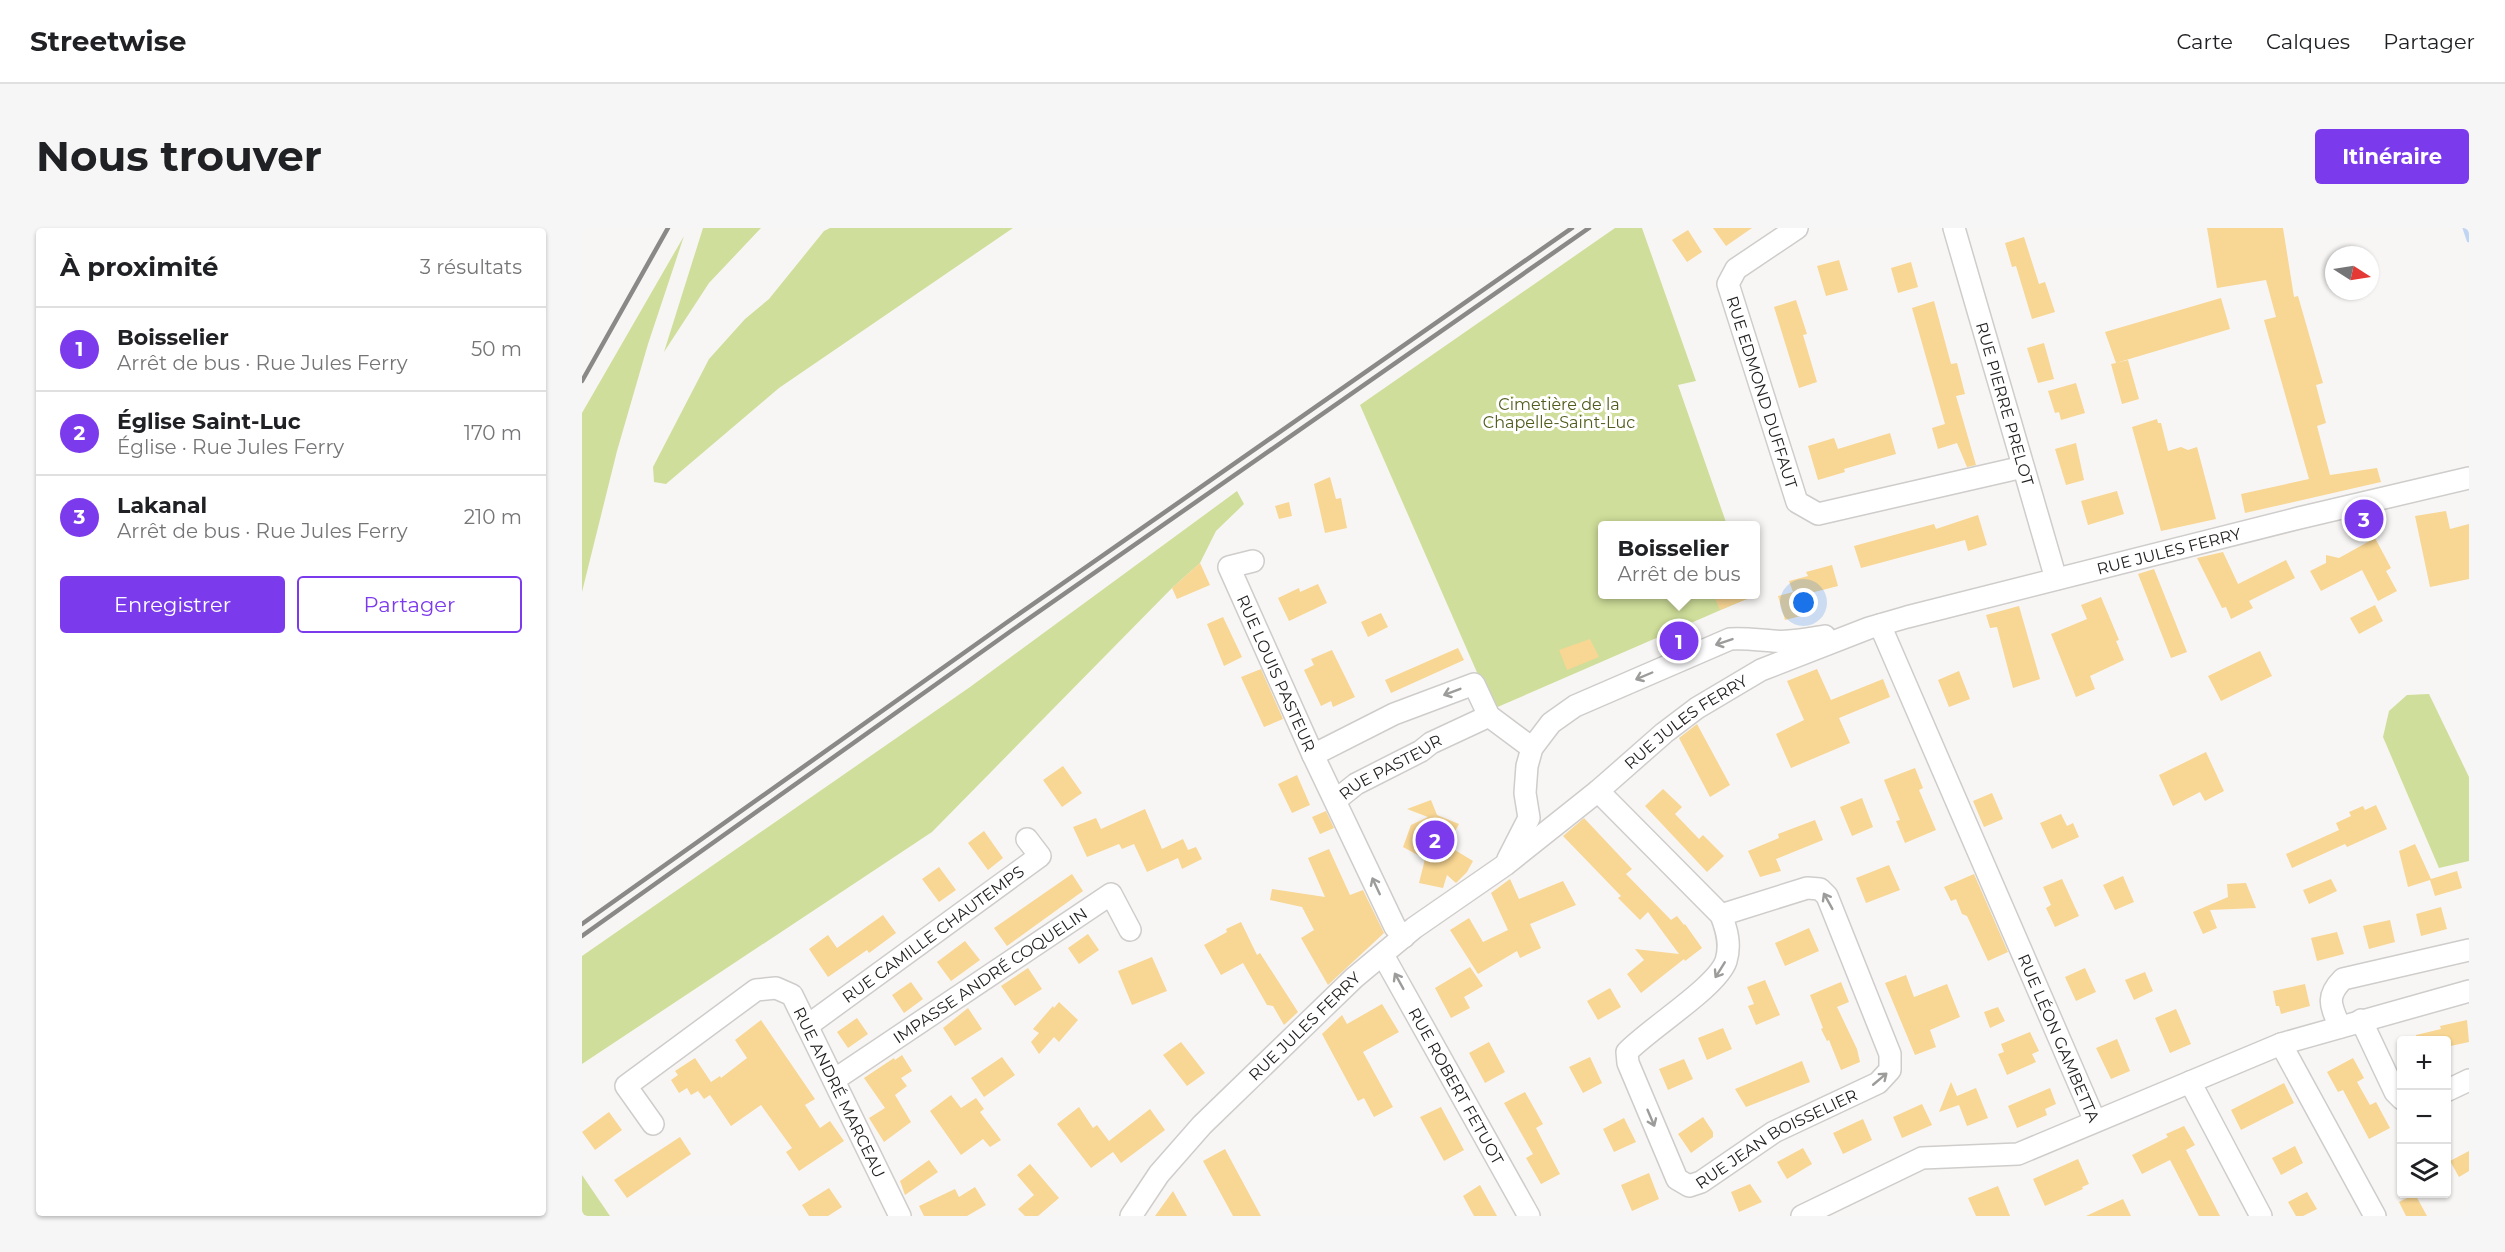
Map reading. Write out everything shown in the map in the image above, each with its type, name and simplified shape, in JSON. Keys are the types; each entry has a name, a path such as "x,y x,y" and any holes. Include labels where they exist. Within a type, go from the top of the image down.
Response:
{"street":[{"name":"RUE EDMOND DUFFAUT","path":"1797,228 1736,269 1728,284 1797,502 1818,514 2023,467"},
{"name":"RUE PIERRE PRELOT","path":"1954,228 2056,579"},
{"name":"RUE JULES FERRY","path":"1505,865 1529,818 1525,793 1527,766 1532,748 1551,723 1575,706 1730,639 1801,640 1875,626 2287,521 2469,478"},
{"name":"RUE LOUIS PASTEUR","path":"1253,561 1229,567 1313,755 1336,800"},
{"name":"RUE JULES FERRY","path":"1131,1216 1159,1174 1202,1125 1347,985 1404,937 1505,865 1697,708 1761,670 1875,626"},
{"name":"RUE LÉON GAMBETTA","path":"1875,626 2095,1121 2281,1044 2469,991"},
{"name":"RUE JULES FERRY","path":"1752,638 1768,652 1761,670"},
{"path":"1313,755 1394,714 1474,684 1489,716 1532,748"},
{"name":"RUE PASTEUR","path":"1404,937 1395,927 1336,800 1356,784 1421,751 1431,743 1489,716"},
{"path":"1598,791 1721,915"},
{"path":"1529,818 1558,823"},
{"name":"RUE CAMILLE CHAUTEMPS","path":"807,1026 1040,856 1027,839"},
{"name":"RUE JEAN BOISSELIER","path":"1807,888 1820,889 1827,896 1890,1054 1890,1070 1878,1083 1774,1132 1701,1182 1689,1186 1677,1179 1628,1064 1627,1052 1639,1039 1716,978 1726,960 1729,936 1721,915 1807,888"},
{"name":"IMPASSE ANDRÉ COQUELIN","path":"834,1080 1111,894 1130,930"},
{"path":"2340,1027 2331,1005 2333,989 2343,979 2469,950"},
{"name":"RUE ROBERT FETUOT","path":"1383,955 1529,1216"},
{"name":"RUE ANDRÉ MARCEAU","path":"653,1124 626,1086 756,990 776,988 792,995 834,1080 893,1213"},
{"path":"2361,1020 2397,1094"},
{"path":"2281,1044 2375,1216"},
{"path":"2448,1090 2469,1080"},
{"path":"2190,1082 2261,1216"},
{"path":"1802,1216 1922,1158 2018,1154 2095,1121"}],"green space":[{"path":"703,228 761,228 709,283 664,352"},
{"path":"830,228 1013,228 779,388 666,484 654,482 653,467 709,359 745,319 769,299 824,231"},
{"name":"Cimetière de la Chapelle-Saint-Luc","path":"1615,228 1642,228 1696,381 1678,385 1726,521 1598,521 1598,599 1746,599 1493,709 1360,405"},
{"path":"684,236 648,344 617,451 582,592 582,413"},
{"path":"1237,491 1244,504 1216,531 1200,563 1172,588 932,832 582,1064 582,956 970,687"},
{"path":"2429,694 2469,777 2469,861 2439,868 2383,737 2389,711 2407,695"},
{"path":"582,1175 610,1216 582,1216"}],"building":[{"path":"1713,228 1752,228 1726,246"},
{"path":"2207,228 2283,228 2294,297 2298,296 2323,383 2316,385 2326,423 2317,426 2330,475 2377,468 2381,482 2245,513 2241,494 2309,479 2264,320 2276,317 2266,280 2217,288"},
{"path":"1688,230 1702,252 1687,262 1672,240"},
{"path":"2024,237 2039,284 2045,282 2055,312 2032,319 2016,266 2012,267 2005,243"},
{"path":"1839,260 1848,290 1826,296 1817,266"},
{"path":"1911,262 1918,287 1898,293 1891,268"},
{"path":"2221,298 2230,329 2116,363 2105,332"},
{"path":"1796,300 1807,334 1803,335 1817,382 1799,388 1774,307"},
{"path":"1934,301 1951,364 1957,363 1965,394 1956,396 1976,465 1967,467 1957,443 1938,449 1932,428 1945,424 1912,308"},
{"path":"2044,343 2054,379 2038,383 2027,348"},
{"path":"2128,360 2139,399 2122,404 2111,364"},
{"path":"2076,383 2085,413 2061,420 2059,412 2055,413 2048,391"},
{"path":"2157,419 2158,423 2161,423 2168,451 2181,447 2188,450 2197,447 2216,519 2161,531 2132,427"},
{"path":"1890,433 1896,454 1844,469 1845,472 1818,480 1808,446 1834,438 1838,449"},
{"path":"2076,443 2084,480 2066,485 2055,449"},
{"path":"1330,477 1336,499 1341,498 1347,528 1325,533 1314,484"},
{"path":"2117,491 2124,514 2088,525 2081,501"},
{"path":"1289,502 1292,516 1279,519 1275,506"},
{"path":"2446,511 2450,529 2469,524 2469,579 2430,587 2415,516"},
{"path":"1978,515 1987,545 1968,551 1965,540 1861,568 1854,546 1934,524 1936,529"},
{"path":"2375,538 2391,568 2386,571 2397,591 2378,601 2362,570 2321,591 2310,571 2326,563 2326,555 2339,558"},
{"path":"2223,552 2238,584 2286,560 2295,578 2249,601 2253,608 2231,619 2226,607 2222,608 2197,558"},
{"path":"1200,563 1210,585 1177,599 1172,588"},
{"path":"1832,565 1838,586 1799,596 1805,615 1785,620 1778,596 1793,592 1789,581 1808,576 1806,572"},
{"path":"2154,569 2187,652 2171,658 2138,574"},
{"path":"1318,584 1327,603 1289,621 1278,598 1299,588 1300,592"},
{"path":"2101,597 2119,640 2116,641 2124,660 2090,676 2095,689 2076,697 2051,634 2087,619 2081,605"},
{"path":"1715,599 1747,599 1720,610"},
{"path":"2375,605 2383,621 2359,634 2350,618"},
{"path":"2019,606 2040,679 2013,688 1997,627 1990,628 1986,615"},
{"path":"1381,613 1388,627 1368,637 1361,622"},
{"path":"1223,617 1242,657 1224,666 1207,624"},
{"path":"1590,639 1599,657 1567,670 1559,650"},
{"path":"1458,648 1464,660 1391,693 1385,680"},
{"path":"1332,650 1355,697 1333,707 1331,701 1321,706 1304,670 1314,665 1311,659"},
{"path":"2260,651 2272,676 2221,701 2208,676"},
{"path":"1261,669 1283,719 1264,727 1241,677"},
{"path":"1817,669 1831,700 1883,679 1890,697 1839,718 1850,743 1791,768 1776,734 1804,720 1787,681"},
{"path":"1959,671 1970,699 1949,707 1938,680"},
{"path":"1697,724 1730,785 1710,797 1679,738"},
{"path":"2206,752 2224,791 2205,801 2200,792 2173,806 2159,775"},
{"path":"1063,766 1082,793 1062,807 1043,780"},
{"path":"1915,768 1923,788 1919,790 1936,830 1905,843 1896,821 1900,820 1884,780"},
{"path":"1297,775 1310,805 1292,813 1278,784"},
{"path":"1663,789 1682,807 1675,814 1699,839 1703,835 1724,856 1707,872 1645,806"},
{"path":"1992,793 2003,819 1984,827 1973,801"},
{"path":"1862,798 1873,827 1852,836 1840,807"},
{"path":"1431,800 1437,815 1459,824 1446,848 1450,847 1473,861 1467,872 1456,883 1447,875 1443,888 1419,883 1425,859 1403,847 1411,825 1428,817 1407,809"},
{"path":"2376,805 2387,829 2347,847 2345,844 2292,868 2286,854 2339,830 2336,823 2351,816 2349,812 2363,806 2365,810"},
{"path":"1145,809 1162,849 1183,839 1188,850 1196,847 1202,859 1182,869 1178,858 1147,872 1134,844 1122,849 1119,844 1087,857 1073,827 1096,818 1101,829"},
{"path":"1326,811 1334,828 1320,834 1312,817"},
{"path":"2061,814 2067,826 2073,823 2079,837 2052,849 2040,823"},
{"path":"1584,818 1632,869 1626,874 1671,920 1677,916 1702,948 1685,961 1684,959 1641,993 1627,974 1644,960 1635,949 1679,954 1648,912 1640,920 1618,898 1621,896 1563,836"},
{"path":"1815,820 1823,840 1776,859 1781,871 1760,877 1748,851 1779,838 1778,834"},
{"path":"984,831 1003,858 988,870 968,843"},
{"path":"2415,844 2431,879 2457,871 2462,888 2435,896 2430,880 2408,887 2399,851"},
{"path":"1329,849 1350,895 1363,890 1384,933 1328,985 1301,938 1314,930 1302,907 1270,900 1272,889 1325,897 1308,858"},
{"path":"1889,865 1900,890 1866,903 1856,878"},
{"path":"939,867 956,890 939,902 922,879"},
{"path":"1072,874 1083,891 1007,946 994,928"},
{"path":"1974,874 2008,952 1988,961 1967,916 1962,914 1956,899 1951,901 1944,887"},
{"path":"2123,876 2134,902 2115,910 2103,885"},
{"path":"1510,879 1519,899 1563,881 1576,905 1530,924 1541,948 1520,958 1517,951 1478,974 1450,930 1469,918 1483,942 1508,930 1491,893"},
{"path":"2062,879 2079,916 2055,927 2046,908 2051,905 2043,887"},
{"path":"2331,879 2337,891 2309,904 2303,890"},
{"path":"2246,883 2256,908 2210,910 2217,928 2203,934 2193,912 2228,897 2227,884"},
{"path":"2441,907 2447,929 2421,936 2416,914"},
{"path":"883,915 896,933 869,953 867,950 828,977 809,949 828,935 837,948"},
{"path":"2390,920 2395,942 2369,949 2363,926"},
{"path":"1241,922 1257,955 1260,953 1298,1012 1284,1025 1273,1006 1267,1005 1243,963 1221,975 1204,945 1227,932 1226,929"},
{"path":"1809,928 1819,951 1785,966 1775,943"},
{"path":"2337,932 2344,954 2317,961 2311,938"},
{"path":"1088,934 1099,950 1079,964 1068,948"},
{"path":"965,941 980,960 951,981 937,962"},
{"path":"1152,957 1167,991 1132,1005 1118,971"},
{"path":"1470,967 1483,986 1464,997 1470,1008 1451,1018 1435,988"},
{"path":"1028,968 1042,989 1015,1006 1001,986"},
{"path":"2085,968 2096,992 2076,1001 2065,977"},
{"path":"2145,972 2153,991 2134,1000 2125,980"},
{"path":"1906,975 1914,997 1947,984 1960,1017 1930,1030 1936,1047 1915,1055 1885,983"},
{"path":"1765,980 1780,1015 1756,1025 1748,1006 1754,1004 1747,987"},
{"path":"911,982 923,999 904,1013 892,995"},
{"path":"1841,982 1849,1002 1837,1007 1857,1049 1860,1062 1841,1070 1829,1040 1827,1041 1821,1029 1823,1028 1810,995"},
{"path":"2305,984 2310,1006 2281,1014 2279,1006 2276,1006 2273,991"},
{"path":"1610,988 1621,1007 1598,1020 1587,1001"},
{"path":"1059,1002 1078,1020 1059,1042 1054,1037 1039,1054 1031,1042 1039,1033 1033,1029"},
{"path":"1382,1004 1399,1032 1363,1052 1393,1107 1374,1117 1364,1098 1358,1101 1322,1034 1342,1015 1347,1024"},
{"path":"1998,1007 2005,1021 1990,1028 1984,1012"},
{"path":"968,1008 982,1029 955,1046 943,1028"},
{"path":"2176,1009 2191,1044 2170,1053 2155,1018"},
{"path":"857,1018 868,1034 848,1048 837,1032"},
{"path":"761,1020 815,1099 805,1105 820,1128 830,1121 844,1141 799,1171 786,1152 792,1148 761,1105 731,1126 710,1095 704,1099 698,1091 691,1095 687,1088 679,1093 671,1080 678,1075 675,1071 695,1058 711,1082 720,1076 721,1078 747,1058 735,1040"},
{"path":"2467,1020 2469,1042 2451,1046 2451,1036 2416,1036 2441,1029 2440,1026"},
{"path":"1723,1028 1732,1049 1707,1060 1698,1038"},
{"path":"2030,1032 2039,1051 2032,1054 2036,1062 2007,1075 1998,1054 2004,1052 2001,1044"},
{"path":"2117,1039 2130,1071 2111,1079 2096,1048"},
{"path":"1181,1042 1205,1073 1187,1086 1163,1055"},
{"path":"1489,1042 1505,1072 1485,1083 1469,1053"},
{"path":"902,1055 912,1071 901,1078 907,1086 895,1095 911,1122 884,1142 869,1118 885,1108 864,1078"},
{"path":"1002,1057 1015,1075 984,1097 971,1078"},
{"path":"1590,1057 1602,1083 1583,1093 1569,1067"},
{"path":"2353,1058 2364,1078 2357,1082 2370,1105 2376,1102 2390,1128 2369,1139 2343,1090 2338,1092 2327,1072"},
{"path":"1684,1059 1693,1079 1668,1090 1659,1069"},
{"path":"1802,1061 1810,1082 1746,1107 1735,1089"},
{"path":"1951,1082 1957,1096 1976,1088 1988,1118 1967,1126 1959,1105 1939,1112"},
{"path":"2284,1083 2294,1103 2241,1130 2231,1110"},
{"path":"2050,1088 2056,1104 2045,1109 2047,1115 2017,1128 2008,1106"},
{"path":"1525,1092 1543,1124 1536,1128 1560,1174 1541,1184 1526,1158 1533,1154 1504,1103"},
{"path":"951,1095 961,1108 976,1098 984,1109 980,1112 1001,1140 990,1147 983,1139 961,1155 930,1111"},
{"path":"1922,1104 1932,1125 1902,1138 1893,1117"},
{"path":"1079,1107 1093,1128 1097,1125 1109,1141 1150,1109 1165,1130 1121,1163 1113,1152 1091,1168 1057,1124"},
{"path":"1441,1107 1464,1150 1444,1161 1420,1117"},
{"path":"609,1112 622,1130 595,1150 582,1132"},
{"path":"1703,1117 1713,1132 1713,1137 1691,1153 1678,1134"},
{"path":"1624,1118 1636,1142 1614,1152 1603,1129"},
{"path":"1863,1119 1872,1140 1843,1154 1833,1133"},
{"path":"2184,1126 2195,1145 2186,1150 2220,1216 2199,1216 2170,1160 2142,1174 2132,1155 2168,1137 2166,1134"},
{"path":"680,1137 691,1154 627,1198 614,1180"},
{"path":"2295,1146 2303,1163 2281,1175 2272,1158"},
{"path":"1803,1148 1812,1164 1787,1179 1777,1162"},
{"path":"1225,1149 1261,1216 1233,1216 1203,1161"},
{"path":"2469,1151 2469,1171 2459,1177 2451,1160"},
{"path":"2078,1159 2089,1184 2045,1206 2033,1179"},
{"path":"929,1160 938,1172 905,1195 900,1181"},
{"path":"1030,1164 1059,1198 1038,1216 1025,1216 1018,1209 1034,1195 1017,1175"},
{"path":"1649,1173 1659,1199 1632,1211 1621,1185"},
{"path":"1750,1184 1762,1202 1739,1212 1731,1192"},
{"path":"1480,1185 1497,1216 1474,1216 1463,1196"},
{"path":"1998,1186 2010,1216 1976,1216 1968,1198"},
{"path":"975,1187 986,1205 967,1216 924,1216 919,1206 955,1189 959,1197"},
{"path":"829,1188 842,1207 828,1216 809,1216 802,1205"},
{"path":"1173,1191 1187,1216 1155,1216"},
{"path":"2307,1192 2317,1209 2303,1216 2296,1216 2288,1202"},
{"path":"2407,1198 2417,1198 2427,1216 2406,1216 2399,1202"},
{"path":"2123,1199 2131,1216 2086,1216"}],"waterway":[{"path":"2465,228 2469,240"}],"railway":[{"path":"582,381 668,228"},
{"path":"582,924 1006,623 1572,228"},
{"path":"582,936 1011,631 1589,228"}],"place":[{"name":"Lakanal","path":"2364,519"},
{"name":"Boisselier","path":"1679,641"},
{"name":"Église Saint-Luc","path":"1435,840"}]}
